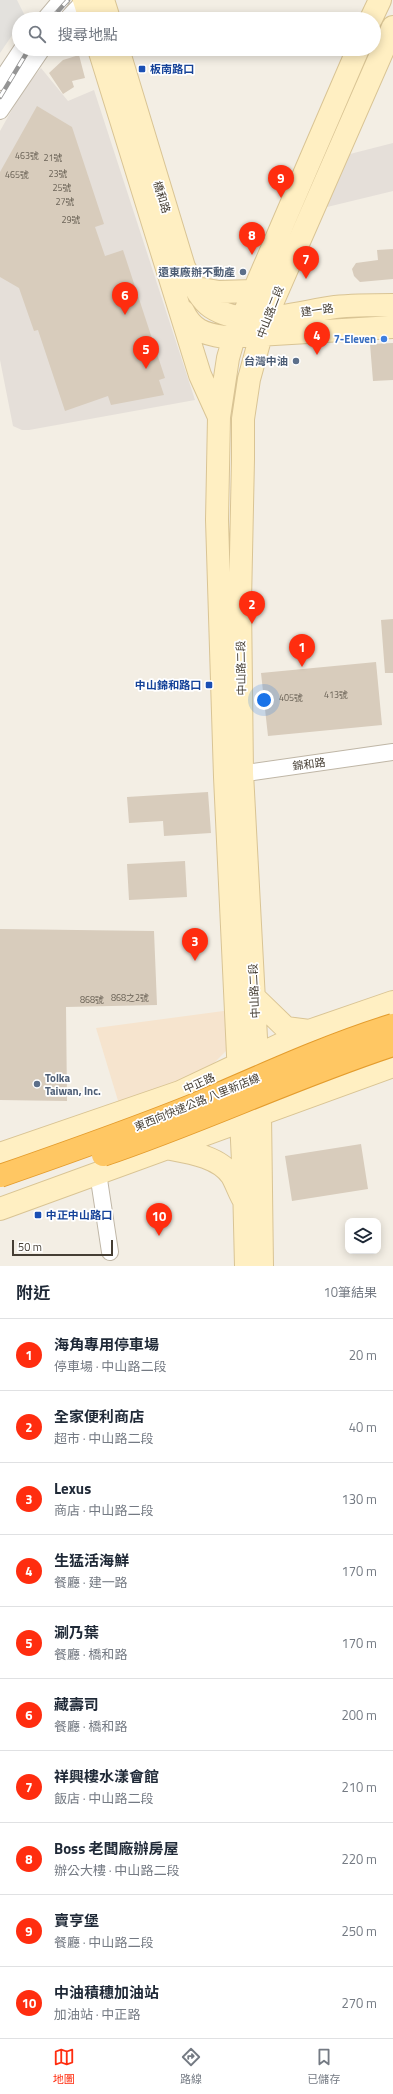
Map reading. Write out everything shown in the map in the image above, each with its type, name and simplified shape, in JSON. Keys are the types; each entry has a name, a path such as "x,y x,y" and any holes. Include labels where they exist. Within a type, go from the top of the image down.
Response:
{"highway":[{"name":"東西向快速公路 八里新店線","path":"0,1176 124,1132 196,1104 299,1059 393,1025"},
{"name":"東西向快速公路 八里新店線","path":"0,1190 129,1146 351,1059 393,1045"}],"main road":[{"path":"85,0 88,12"},
{"path":"103,0 107,12"},
{"path":"374,12 380,0"},
{"name":"中山路二段","path":"381,54 393,27"},
{"name":"橋和路","path":"101,56 200,375 219,416"},
{"name":"橋和路","path":"120,56 184,267 196,288 210,306 255,326"},
{"name":"中山路二段","path":"248,1061 254,997 233,775 240,602 244,459 243,419 255,326 253,290 355,56"},
{"name":"中山路二段","path":"262,1266 250,1117 233,775 217,520 219,416 228,358 255,326 279,309 277,302 279,287 380,56"},
{"path":"196,288 219,292 253,290"},
{"name":"橋和路","path":"173,290 186,318 196,330 204,334 255,326"},
{"name":"建一路","path":"255,326 337,307 393,305"},
{"name":"建一路","path":"255,326 393,327"},
{"path":"254,997 286,1028 309,1031"},
{"name":"中正路","path":"0,1154 180,1092 309,1031 393,1002"},
{"path":"192,1138 249,1090 349,1050 393,1035"},
{"path":"0,1209 393,1066"},
{"path":"180,1092 249,1090"},
{"name":"中山路二段","path":"246,1266 244,1201 250,1117"},
{"path":"166,1148 195,1154 217,1163 231,1175 244,1201"}],"street":[{"path":"51,12 61,0"},
{"path":"74,12 85,0"},
{"path":"0,82 17,56"},
{"path":"0,111 37,56"},
{"name":"錦和路","path":"233,775 393,752"},
{"path":"98,1173 110,1252"}],"shaded area":[{"path":"0,0 17,0 23,12 12,12 12,35 0,53"},
{"path":"41,68 68,101 94,90 195,400 29,430 22,430 13,426 0,360 0,131 23,90"},
{"path":"393,143 393,191 323,208 346,155"},
{"path":"231,1010 229,1048 199,1078 119,1104 96,1028"}],"building":[{"path":"79,56 85,78 72,81 74,87 63,94 49,73 63,60"},
{"path":"37,106 72,127 104,224 95,227 105,256 123,250 165,378 159,380 164,395 111,405 108,396 65,411 38,330 34,331 19,288 0,277 0,172"},
{"path":"393,249 393,279 360,282 354,276 352,269 356,263 378,260 377,250"},
{"path":"393,343 393,380 373,381 370,344"},
{"path":"393,619 393,673 385,673 381,620"},
{"path":"376,662 382,725 268,736 261,673"},
{"path":"208,792 211,833 164,836 163,821 129,823 127,797"},
{"path":"185,861 187,897 129,900 127,864"},
{"path":"0,929 154,931 157,1005 66,1007 67,1101 0,1100"},
{"path":"361,1144 368,1189 292,1201 285,1156"}],"railway":[{"path":"57,12 68,0"},
{"path":"0,97 25,56"}],"place":[{"name":"板南路口","path":"142,69"},
{"name":"賣亨堡","path":"281,198"},
{"name":"Boss 老闆廠辦房屋","path":"252,255"},
{"name":"遠東廠辦不動產","path":"243,272"},
{"name":"祥興樓水漾會館","path":"306,279"},
{"name":"藏壽司","path":"125,315"},
{"name":"7-Eleven","path":"384,339"},
{"name":"生猛活海鮮","path":"317,355"},
{"name":"台灣中油","path":"296,361"},
{"name":"涮乃葉","path":"146,369"},
{"name":"全家便利商店","path":"252,624"},
{"name":"海角專用停車場","path":"302,667"},
{"name":"中山錦和路口","path":"209,685"},
{"name":"Lexus","path":"195,961"},
{"name":"Tolka Taiwan, Inc.","path":"37,1084"},
{"name":"中正中山路口","path":"38,1215"},
{"name":"中油積穗加油站","path":"159,1236"}]}
